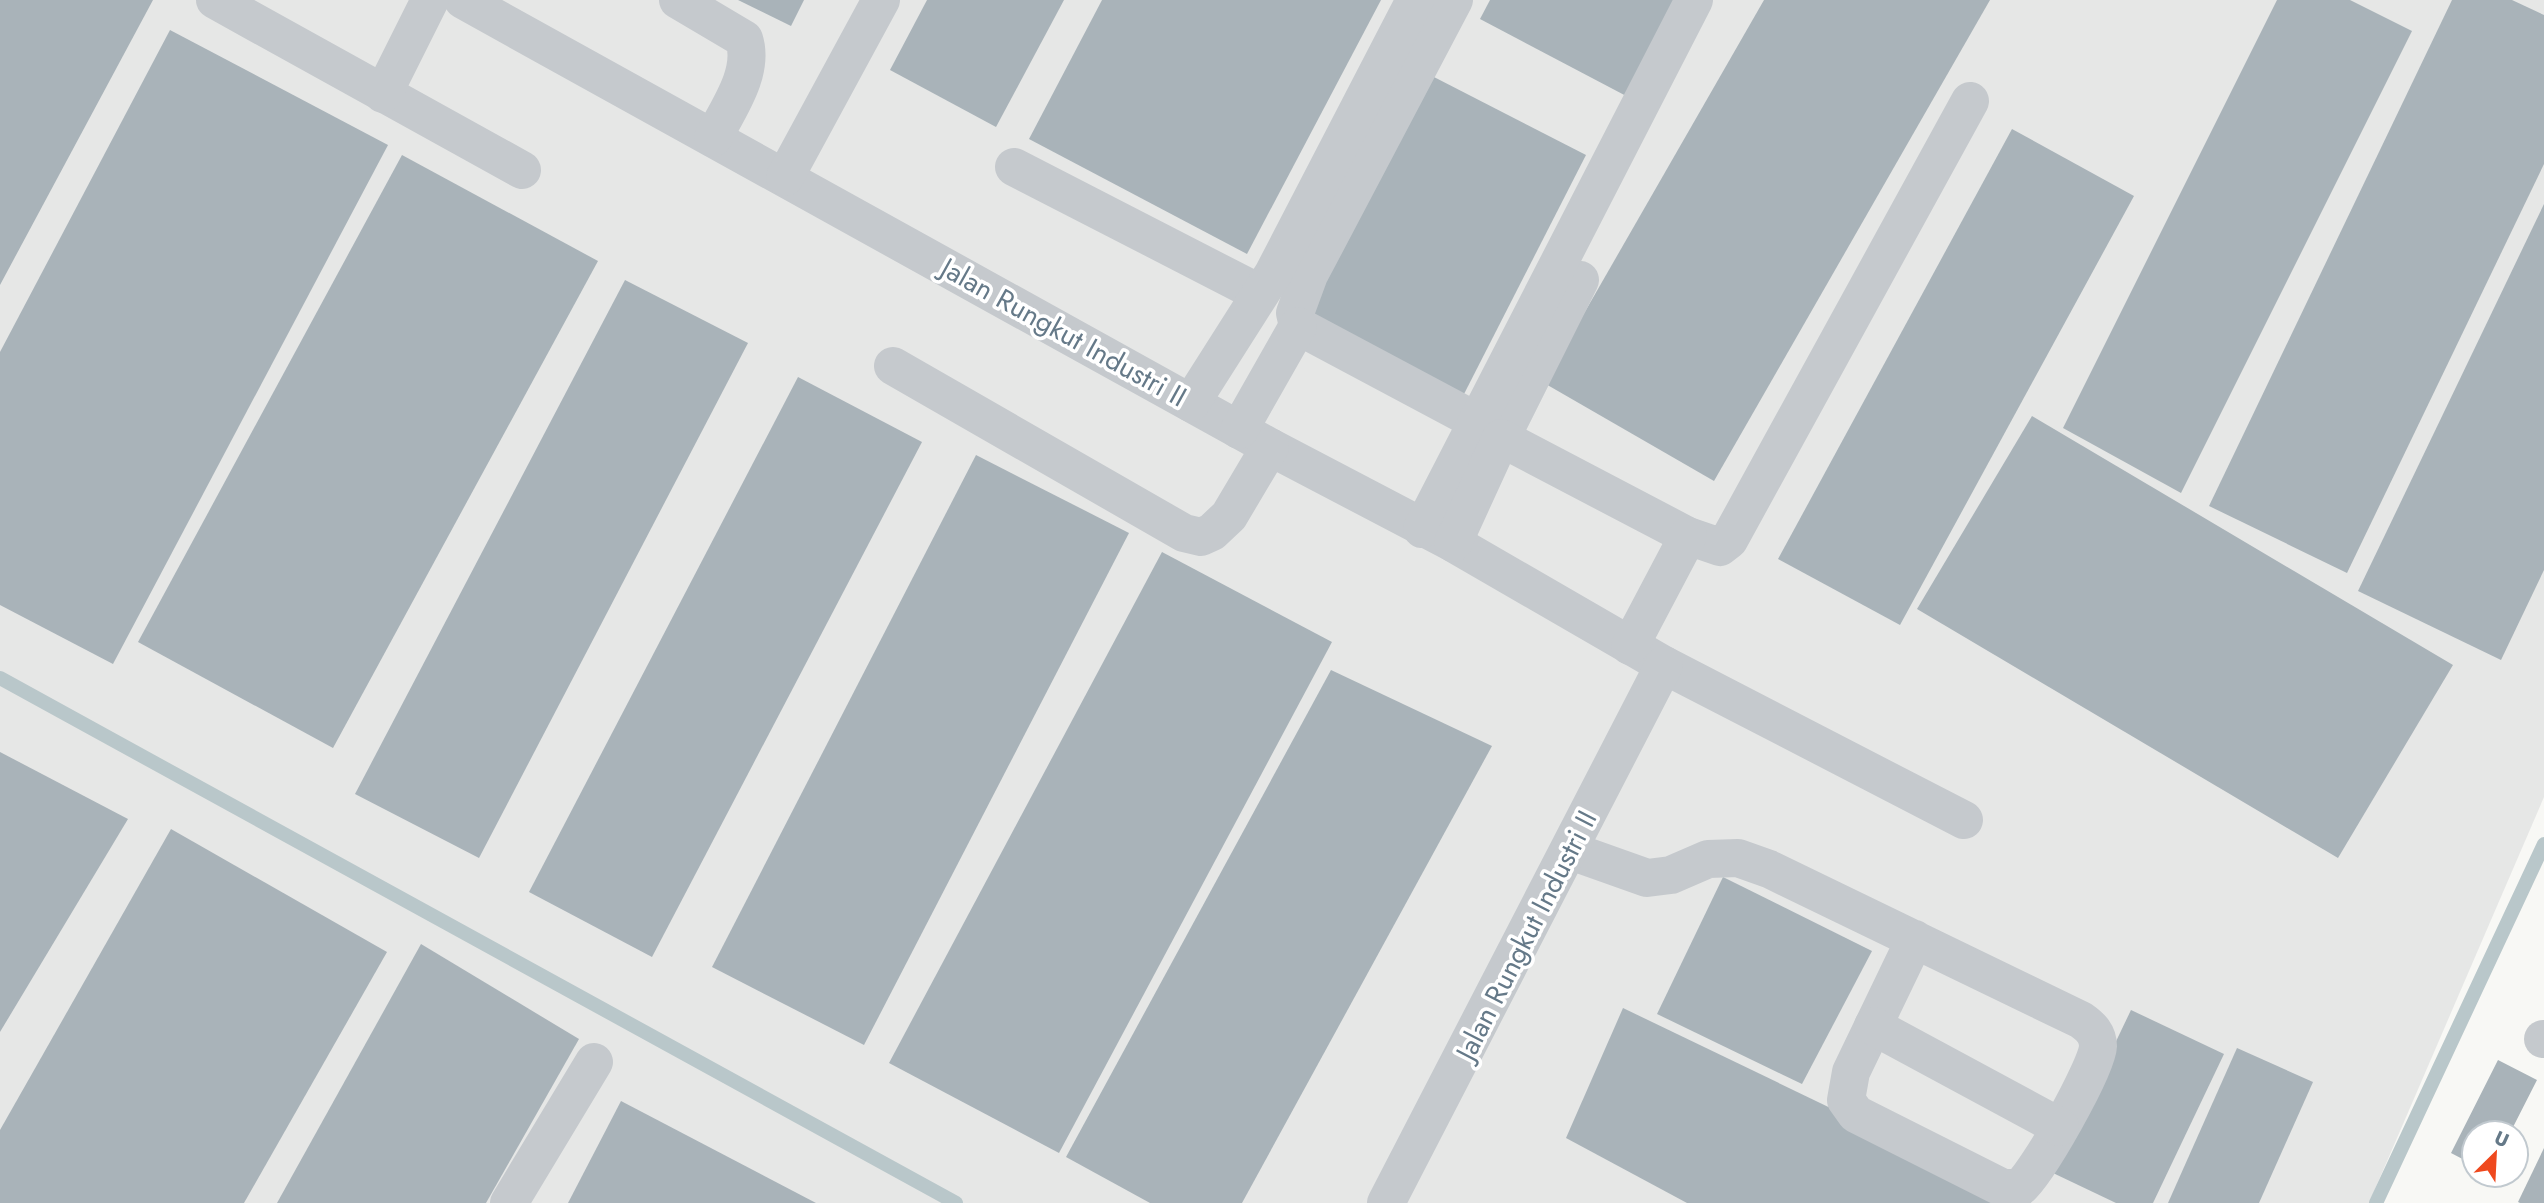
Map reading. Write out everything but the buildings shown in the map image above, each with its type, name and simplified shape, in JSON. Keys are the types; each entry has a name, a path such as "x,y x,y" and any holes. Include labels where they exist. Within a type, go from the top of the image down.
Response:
{"lane":[{"path":"215,0 522,170"},
{"path":"383,94 430,0"},
{"name":"Jalan Rungkut Industri II","path":"463,0 1254,438 1437,536 1664,665 1964,820"},
{"path":"678,0 744,39 749,54 738,90 713,138"},
{"path":"785,177 880,0"},
{"path":"1191,403 1273,274 1415,0"},
{"path":"893,366 1184,533 1201,537 1222,525 1298,326 1295,313 1309,275 1454,0"},
{"path":"1437,536 1694,0"},
{"path":"1490,430 1720,0"},
{"path":"1298,326 1688,536 1720,547 1729,540 1970,101"},
{"path":"1014,167 1259,293"},
{"path":"1630,646 1688,536"},
{"name":"Jalan Rungkut Industri II","path":"1387,1203 1571,851 1664,665"},
{"path":"1571,851 1647,878 1671,875 1707,859 1738,858 1769,869 1915,939 2091,1027 2098,1042 2097,1052 2060,1127 2030,1176 2019,1188 2011,1189 1856,1114 1846,1100 1846,1089 1915,939"},
{"path":"1873,1026 2060,1127"},
{"path":"509,1203 594,1062"}],"shaded area":[{"path":"0,0 2544,0 2544,797 2369,1203 0,1203"}],"waterway":[{"path":"0,678 956,1203"},
{"path":"2376,1203 2544,844"}]}
